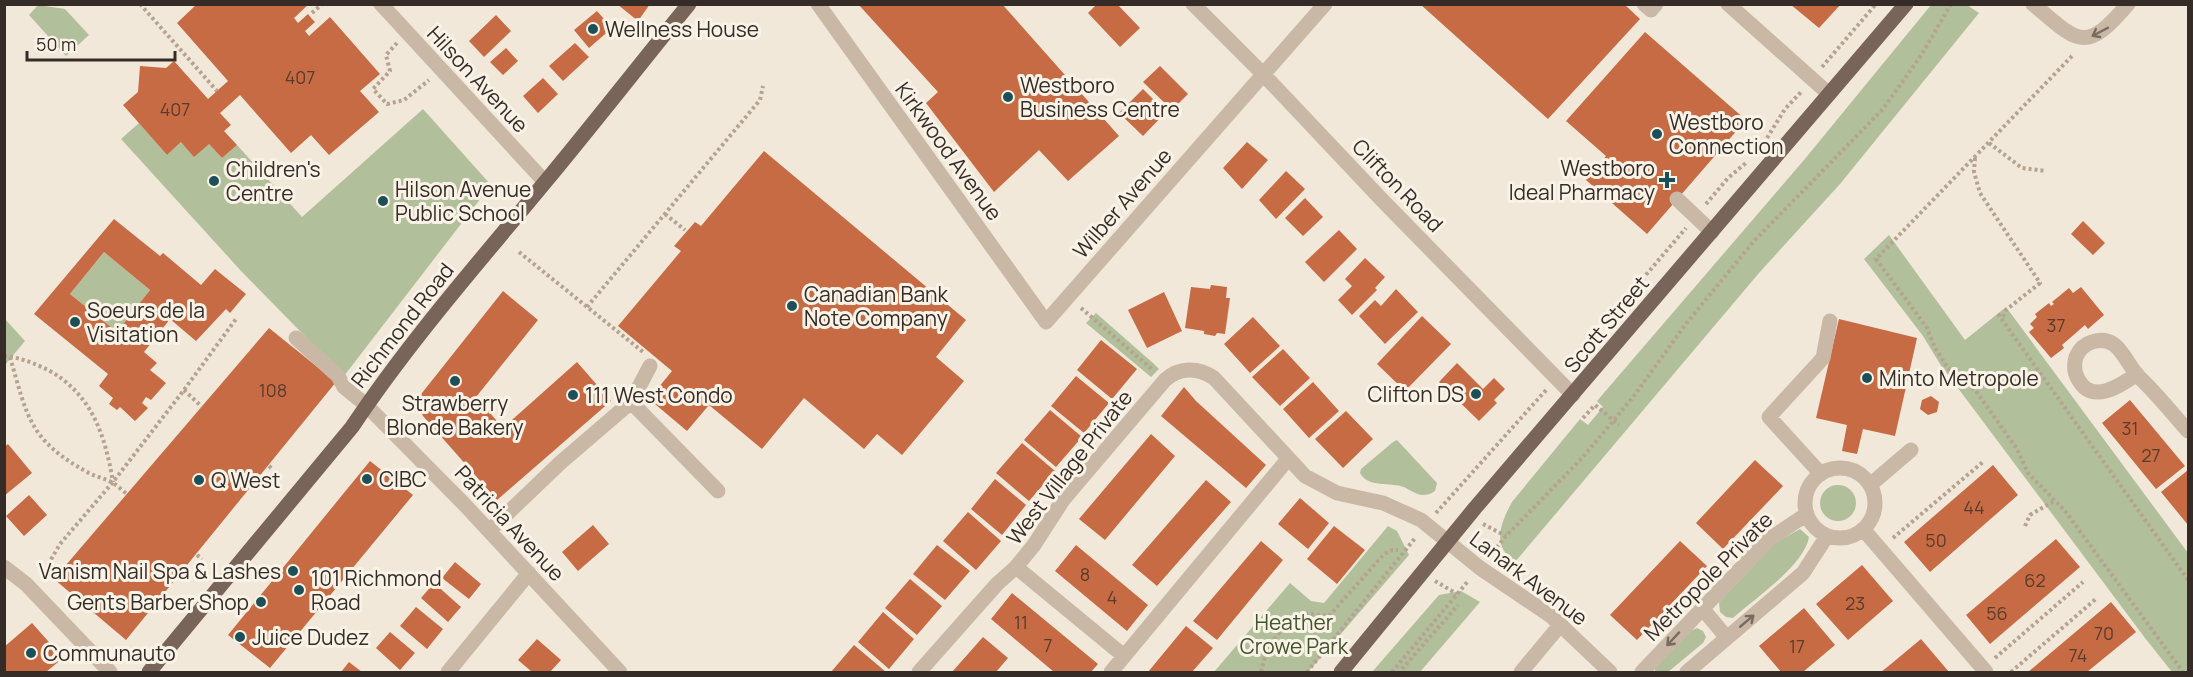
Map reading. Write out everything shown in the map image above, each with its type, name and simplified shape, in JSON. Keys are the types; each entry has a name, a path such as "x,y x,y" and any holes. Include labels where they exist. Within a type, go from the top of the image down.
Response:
{"main road":[{"name":"Richmond Road","path":"149,672 352,427 366,405 500,234 689,4"},
{"name":"Scott Street","path":"1341,672 1447,543 1906,4"}],"street":[{"name":"Hilson Avenue","path":"381,4 545,182"},
{"name":"Kirkwood Avenue","path":"818,4 1046,322"},
{"name":"Clifton Road","path":"1193,4 1573,395"},
{"name":"Wilber Avenue","path":"1046,322 1325,4"},
{"path":"1644,4 1651,10 1656,4"},
{"path":"1728,4 1829,94"},
{"path":"2033,4 2073,37 2083,38 2100,33 2109,27 2128,4"},
{"path":"1677,199 1694,218 1712,232"},
{"path":"1687,672 1803,573 1827,536 1846,537 1863,529 1874,513 1875,503 1870,485 1864,477 1847,469 1829,470 1821,474 1769,417 1823,358 1830,321"},
{"name":"Patricia Avenue","path":"296,339 338,376 345,387 366,405 489,531 620,672"},
{"path":"489,531 560,464 631,402 650,366"},
{"path":"1165,380 1179,371 1205,372 1214,378 1305,476 1337,493 1383,503 1401,510 1421,520 1447,543"},
{"path":"2137,374 2188,431"},
{"name":"West Village Private","path":"919,672 997,584 1016,567 1034,545 1063,500 1165,380"},
{"path":"631,402 718,490"},
{"path":"1870,485 1911,450"},
{"path":"1111,672 1288,459"},
{"name":"Metropole Private","path":"1821,474 1809,488 1806,496 1807,514 1811,523 1827,536"},
{"name":"Metropole Private","path":"1642,672 1768,540 1807,514"},
{"path":"1863,529 1988,667"},
{"name":"Lanark Avenue","path":"1447,543 1544,610 1610,672"},
{"path":"4,567 26,584 110,672"},
{"path":"1016,567 1124,656"},
{"path":"448,672 529,573"},
{"path":"1702,608 1727,638"},
{"path":"1521,672 1561,624"}],"path":[{"path":"140,4 218,91"},
{"path":"312,13 322,4"},
{"path":"1830,57 1876,4"},
{"path":"1501,543 1551,492 1614,420 1685,325 1755,241 1883,109 1922,54 1951,4"},
{"path":"407,33 386,55 390,70 373,89 387,104 404,100 441,70"},
{"path":"2072,56 1876,259 1927,328 1934,346 1947,367 1976,391 2017,449 2028,473 2072,521 2183,672"},
{"path":"587,307 760,100 763,86"},
{"path":"1762,145 1785,110"},
{"path":"1989,143 2022,168 2046,171"},
{"path":"1572,361 1728,178 1753,155"},
{"path":"1975,158 1974,172 1980,193 2040,283 2006,310 2002,319"},
{"path":"665,214 685,230"},
{"path":"519,252 628,340"},
{"path":"1068,297 1165,380"},
{"path":"1998,314 2188,579"},
{"path":"42,575 60,544 113,482 236,319"},
{"path":"7,357 38,365 66,380 83,398 101,432 113,482"},
{"path":"7,357 25,410 38,435 58,455 89,474 113,482 128,495"},
{"path":"184,390 202,407"},
{"path":"1439,509 1543,393"},
{"path":"1583,418 1595,405 1619,425"},
{"path":"1890,542 1984,461"},
{"path":"2025,526 2030,515 2054,501"},
{"path":"1261,672 1266,649 1289,620 1302,613 1329,616 1384,554 1398,550"},
{"path":"1307,672 1406,550"},
{"path":"197,555 202,559"},
{"path":"1988,667 2083,582"},
{"path":"1392,672 1465,584"},
{"path":"1445,586 1457,594"},
{"path":"2011,672 2097,598"},
{"path":"1402,669 1458,605"}],"green space":[{"path":"38,5 65,9 89,35 66,56 29,15"},
{"path":"1931,5 1967,5 1979,13 1840,184 1759,273 1515,562 1503,549 1500,534 1504,518 1512,502 1580,419 1588,425 1603,407 1597,401 1804,160"},
{"path":"423,109 491,185 344,376 242,272 121,139 139,123 167,155 181,142 209,144 222,158 237,145 302,217"},
{"path":"1889,235 1965,340 2006,307 2188,553 2188,672 2172,672 2145,638 1864,259"},
{"path":"104,252 150,290 117,332 70,294"},
{"path":"1096,313 1159,369 1151,377 1086,323"},
{"path":"5,319 25,341 5,365"},
{"path":"1397,440 1437,483 1435,491 1422,495 1404,487 1368,481 1360,473 1361,469"},
{"path":"1838,485 1851,490 1856,503 1851,516 1838,521 1825,516 1820,503 1825,490"},
{"name":"Heather Crowe Park","path":"1388,526 1397,531 1409,555 1308,672 1214,672 1290,583 1311,601 1324,603"},
{"path":"1800,529 1809,537 1805,548 1789,570 1733,618 1726,617 1720,612 1719,602 1775,543"},
{"path":"1461,591 1480,602 1420,672 1372,672 1439,595"},
{"path":"1697,628 1703,631 1706,637 1703,643 1668,672 1655,672 1655,668 1690,631"}],"building":[{"path":"197,4 309,4 294,18 298,23 308,14 315,22 305,31 309,36 330,17 380,74 360,91 379,112 329,155 311,135 291,153 240,95 220,113 231,125 224,131 237,145 222,158 209,144 194,157 181,142 167,155 123,105 138,92 140,66 166,68 174,61 208,99 228,81 177,23"},
{"path":"617,4 650,4 638,21"},
{"name":"Westboro Business Centre","path":"858,4 1002,4 1119,136 1068,181 1039,150 994,192 926,103 938,92"},
{"path":"1097,4 1117,4 1140,28 1120,47 1088,13"},
{"path":"1420,4 1624,4 1640,19 1548,119"},
{"path":"1790,4 1841,4 1819,28"},
{"name":"Wellness House","path":"597,11 612,28 589,48 574,30"},
{"path":"496,15 511,31 484,57 469,41"},
{"name":"Westboro Connection","path":"1645,32 1746,120 1647,234 1586,180 1606,156 1566,121"},
{"path":"575,43 589,57 563,81 549,66"},
{"path":"506,48 518,61 503,75 490,62"},
{"path":"1160,66 1188,94 1172,110 1143,82"},
{"path":"543,78 558,94 538,113 523,96"},
{"path":"1143,89 1166,112 1143,136 1119,113"},
{"path":"1247,142 1268,160 1242,189 1223,168"},
{"name":"Canadian Bank Note Company","path":"764,151 966,320 936,357 964,381 902,455 877,434 864,449 804,398 762,449 709,405 687,431 649,399 672,371 618,326 681,251 674,246 695,222 701,226"},
{"path":"1286,171 1305,189 1276,219 1259,200"},
{"path":"1305,198 1323,217 1303,236 1285,218"},
{"name":"Soeurs de la Visitation","path":"114,219 160,256 163,253 201,285 215,269 246,294 230,313 226,309 196,341 170,319 144,352 157,363 150,370 166,383 151,400 146,397 142,403 148,408 135,421 120,407 117,410 109,404 113,398 99,386 108,374 34,314","holes":["104,252 150,290 117,332 70,294"]},
{"path":"2083,221 2105,243 2093,255 2071,234"},
{"path":"1339,230 1357,249 1324,282 1305,262"},
{"path":"1365,258 1385,277 1375,288 1377,290 1352,315 1338,300 1352,286 1345,279"},
{"path":"1211,285 1227,287 1226,298 1230,298 1225,334 1217,333 1215,336 1204,334 1204,331 1185,328 1191,287 1210,289"},
{"path":"2081,287 2104,315 2088,329 2085,325 2062,345 2064,348 2051,358 2029,332 2034,328 2030,324 2037,317 2035,314 2049,303 2051,306 2054,304 2052,302 2069,288 2073,293"},
{"path":"1396,289 1418,312 1385,344 1359,316 1375,300 1381,306"},
{"name":"111 West Condo","path":"503,291 538,320 476,397 503,428 577,362 611,401 497,500 423,416 418,406 422,393"},
{"path":"1164,292 1182,331 1147,348 1128,310"},
{"path":"1422,316 1451,344 1405,391 1377,364"},
{"path":"1253,317 1280,346 1250,373 1224,344"},
{"name":"Minto Metropole","path":"1839,319 1917,338 1895,436 1863,429 1857,454 1842,451 1847,425 1816,418"},
{"path":"269,328 336,382 126,640 54,579"},
{"path":"1101,340 1137,369 1112,399 1077,370"},
{"path":"1283,349 1310,378 1280,406 1252,377"},
{"name":"Clifton DS","path":"1457,363 1483,389 1494,378 1505,389 1494,400 1497,403 1479,421 1439,382"},
{"path":"1076,376 1109,403 1084,433 1051,406"},
{"path":"1313,382 1339,411 1309,438 1283,409"},
{"path":"1184,387 1196,401 1266,465 1246,488 1161,416"},
{"path":"1931,396 1939,402 1937,412 1928,415 1920,409 1922,400"},
{"path":"2130,400 2185,466 2156,489 2102,423"},
{"path":"1050,410 1082,437 1056,467 1024,440"},
{"path":"1346,411 1373,439 1343,468 1315,439"},
{"path":"1151,434 1175,456 1105,540 1079,519"},
{"path":"1022,443 1055,471 1029,501 996,473"},
{"path":"8,444 32,473 4,496 4,447"},
{"path":"1755,460 1783,486 1723,549 1696,523"},
{"name":"101 Richmond Road","path":"370,461 413,495 270,668 228,635"},
{"path":"1993,465 2018,495 1930,572 1904,542"},
{"path":"2188,470 2188,525 2161,492"},
{"path":"995,479 1026,505 1002,535 971,509"},
{"path":"1206,480 1231,502 1157,586 1132,565"},
{"path":"29,495 47,515 24,536 6,516"},
{"path":"1300,498 1329,523 1308,549 1278,524"},
{"path":"968,512 1001,541 976,570 943,541"},
{"path":"593,525 609,544 578,571 562,552"},
{"path":"1334,526 1365,550 1337,584 1307,559"},
{"path":"2056,539 2080,567 1990,644 1966,615"},
{"path":"1261,541 1283,560 1217,640 1193,621"},
{"path":"1680,541 1707,566 1637,640 1610,615"},
{"path":"937,545 970,571 945,600 913,574"},
{"path":"1076,545 1148,605 1127,631 1055,571"},
{"path":"455,562 481,584 469,599 442,578"},
{"path":"1862,565 1893,601 1848,640 1816,604"},
{"path":"910,579 942,606 917,635 885,608"},
{"path":"434,583 461,607 448,622 421,598"},
{"path":"1012,593 1098,664 1091,672 1054,672 991,619"},
{"path":"2111,602 2136,632 2087,672 2028,672"},
{"path":"416,607 443,629 427,649 400,626"},
{"path":"1804,608 1835,645 1803,672 1781,672 1759,646"},
{"path":"883,612 914,639 889,669 858,642"},
{"name":"Communauto","path":"32,623 63,658 46,672 4,672 4,647"},
{"path":"1186,626 1213,648 1192,672 1148,672"},
{"path":"390,632 415,653 400,670 376,648"},
{"path":"983,637 1008,658 996,672 952,672"},
{"path":"537,639 561,660 550,672 532,672 518,660"},
{"path":"1921,639 1949,672 1881,672 1891,664"},
{"path":"854,645 886,672 831,672"},
{"path":"349,662 362,672 341,672"}],"place":[{"name":"Wellness House","path":"593,29"},
{"name":"Westboro Business Centre","path":"1008,97"},
{"name":"Westboro Connection","path":"1657,134"},
{"name":"Westboro Ideal Pharmacy","path":"1667,180"},
{"name":"Children's Centre","path":"214,181"},
{"name":"Hilson Avenue Public School","path":"383,201"},
{"name":"Canadian Bank Note Company","path":"792,306"},
{"name":"Soeurs de la Visitation","path":"75,322"},
{"name":"Minto Metropole","path":"1867,378"},
{"name":"Strawberry Blonde Bakery","path":"455,381"},
{"name":"Clifton DS","path":"1476,394"},
{"name":"111 West Condo","path":"573,395"},
{"name":"CIBC","path":"367,479"},
{"name":"Q West","path":"199,480"},
{"name":"Vanism Nail Spa & Lashes","path":"293,571"},
{"name":"101 Richmond Road","path":"299,590"},
{"name":"Gents Barber Shop","path":"261,602"},
{"name":"Juice Dudez","path":"240,637"},
{"name":"Communauto","path":"31,653"}]}
